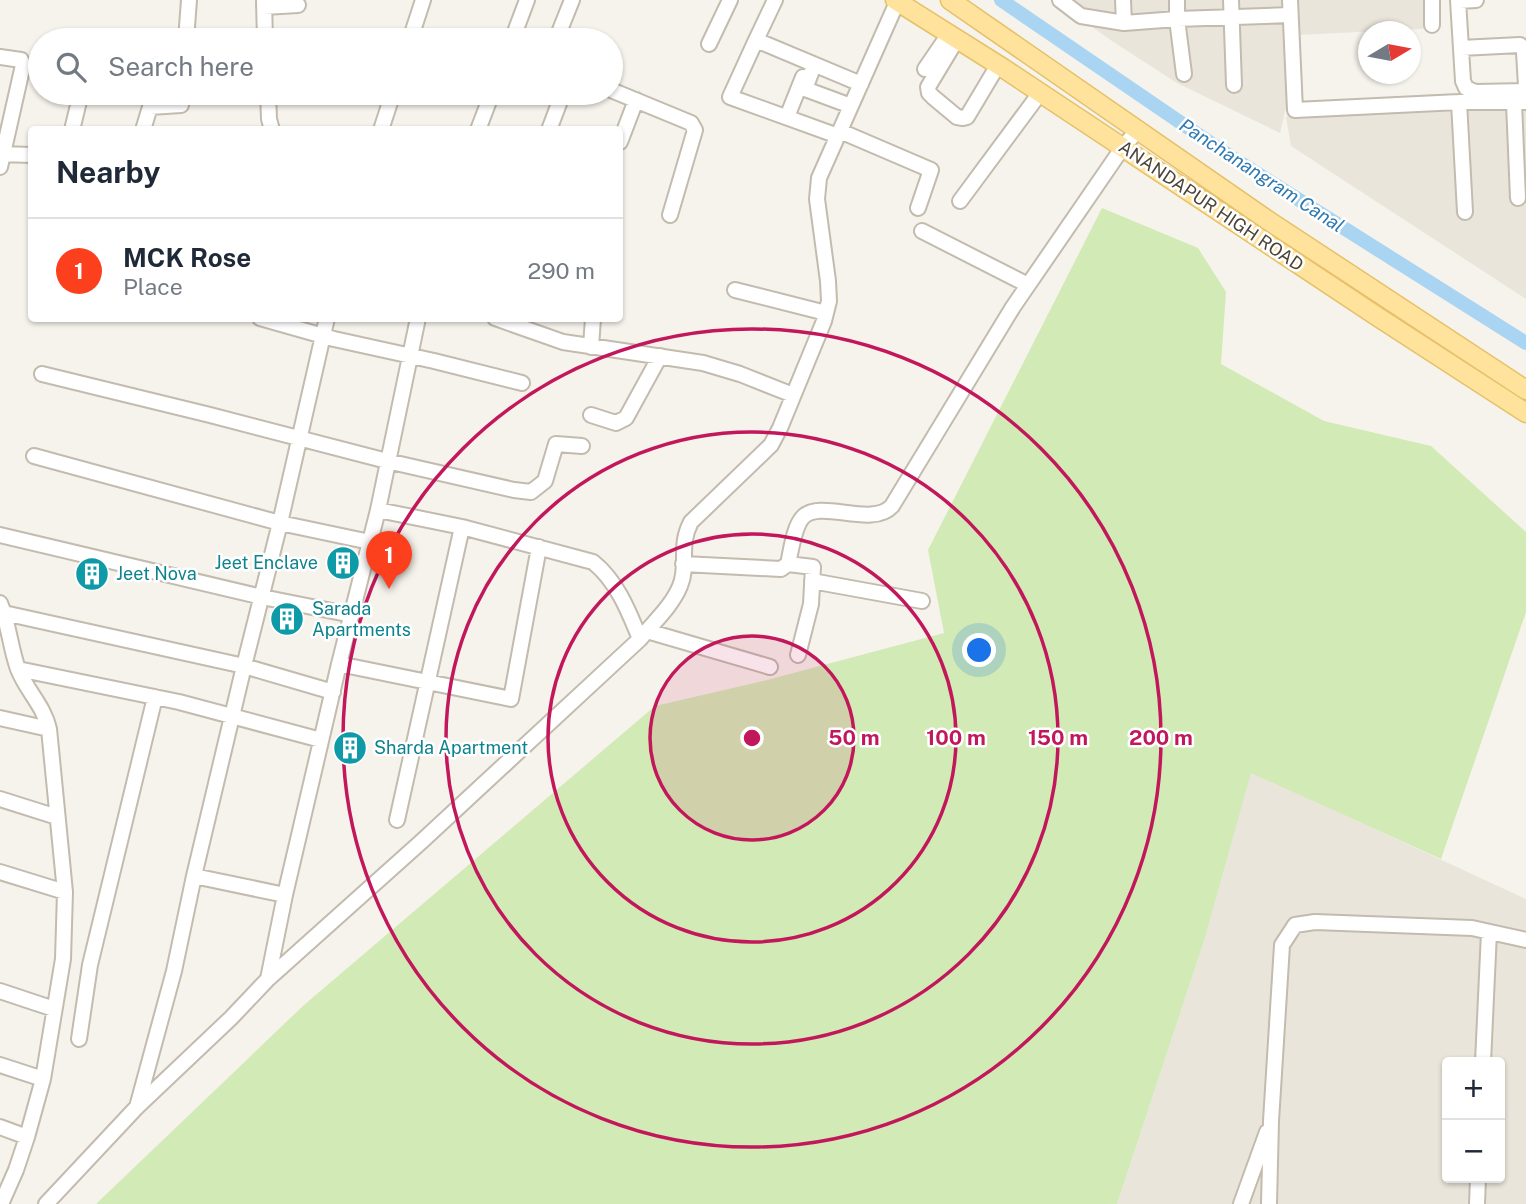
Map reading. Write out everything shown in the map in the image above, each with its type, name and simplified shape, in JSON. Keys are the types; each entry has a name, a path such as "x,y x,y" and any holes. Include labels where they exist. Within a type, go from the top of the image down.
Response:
{"main road":[{"name":"ANANDAPUR HIGH ROAD","path":"897,0 1526,413"},
{"name":"ANANDAPUR HIGH ROAD","path":"950,0 1269,222 1526,390"}],"street":[{"path":"187,28 189,0"},
{"path":"414,28 423,0"},
{"path":"516,28 527,0"},
{"path":"561,28 572,0"},
{"path":"709,44 730,0"},
{"path":"775,0 730,97 792,113 931,170 918,208"},
{"path":"46,1204 136,1108 268,979 421,842 644,635 669,603 680,585 685,534 691,522 771,445 824,321 829,301 817,199 819,178 897,0"},
{"path":"1060,0 1081,16 1124,23 1232,17 1290,8 1295,110 1458,102 1520,102 1518,198"},
{"path":"1080,0 1081,16"},
{"path":"1123,0 1124,23"},
{"path":"1177,0 1184,74"},
{"path":"1231,0 1234,85"},
{"path":"1432,0 1432,26"},
{"path":"1461,48 1520,45 1524,52 1526,89 1475,92 1466,88 1463,81 1461,48 1459,1 1476,0"},
{"path":"265,28 264,4 298,5"},
{"path":"953,36 928,87 929,93 957,117 967,117 998,65"},
{"path":"925,69 953,36"},
{"path":"755,40 810,68 861,84"},
{"path":"0,57 16,58 21,60 23,65 1,159 28,156"},
{"path":"792,113 805,89 810,68"},
{"path":"792,113 810,68"},
{"path":"805,89 851,106"},
{"path":"960,201 1040,93"},
{"path":"623,95 694,126 670,215"},
{"path":"623,134 636,100"},
{"path":"1458,102 1465,212"},
{"path":"73,126 78,105"},
{"path":"144,126 150,107 181,105"},
{"path":"268,105 271,126"},
{"path":"378,126 388,105"},
{"path":"480,126 487,105"},
{"path":"551,126 558,105"},
{"path":"788,564 794,535 802,517 812,511 882,514 892,506 1028,285 1123,147 1138,130"},
{"path":"922,231 1028,285"},
{"path":"735,290 826,313"},
{"path":"275,322 522,383"},
{"path":"136,1108 174,971 194,876 326,322"},
{"path":"268,979 339,663 378,510 417,322"},
{"path":"506,322 563,342 703,363 793,395"},
{"path":"591,347 593,322"},
{"path":"591,415 615,423 626,418 660,356"},
{"path":"42,374 513,490 531,492 545,481 556,444 582,446"},
{"path":"34,456 280,523 370,542"},
{"path":"378,510 462,527 593,562 604,570 644,635 770,667"},
{"path":"397,820 462,527"},
{"path":"0,535 262,597 352,615"},
{"path":"339,663 510,699 539,547"},
{"path":"683,564 781,569 788,564 813,567 811,604 798,655"},
{"path":"812,581 922,601"},
{"path":"1,1204 16,1170 43,1079 63,959 65,892 47,719 18,669 2,608 244,666 333,692"},
{"path":"18,669 233,715 321,740"},
{"path":"79,1039 90,965 155,697"},
{"path":"0,719 49,729"},
{"path":"0,799 57,817"},
{"path":"0,872 65,892"},
{"path":"194,876 285,895"},
{"path":"1269,1204 1271,1121 1282,945 1295,925 1329,922 1472,928 1526,940"},
{"path":"1483,1057 1489,932"},
{"path":"63,959 90,965"},
{"path":"0,991 54,1009"},
{"path":"0,1065 43,1079"},
{"path":"1241,1204 1271,1121"},
{"path":"0,1127 27,1137"},
{"path":"1477,1204 1478,1183"}],"shaded area":[{"path":"1054,0 1282,0 1287,103 1280,133 1177,83"},
{"path":"1297,0 1440,0 1440,28 1421,29 1421,21 1358,21 1358,32 1298,35"},
{"path":"1526,102 1526,299 1291,146 1286,117 1291,113"},
{"path":"1251,772 1526,899 1526,1204 1117,1204 1205,938"}],"green space":[{"path":"1102,208 1198,248 1226,292 1221,364 1324,421 1431,446 1526,532 1526,612 1441,859 1251,773 1205,938 1117,1204 96,1204 304,1005 655,706 767,680 944,633 928,550"}],"waterway":[{"name":"Panchanangram Canal","path":"1001,0 1231,157 1526,343"}],"place":[{"name":"Jeet Enclave","path":"343,563"},
{"name":"Jeet Nova","path":"92,574"},
{"name":"MCK Rose","path":"389,589"},
{"name":"Sarada Apartments","path":"287,619"},
{"name":"Sharda Apartment","path":"350,748"}]}
